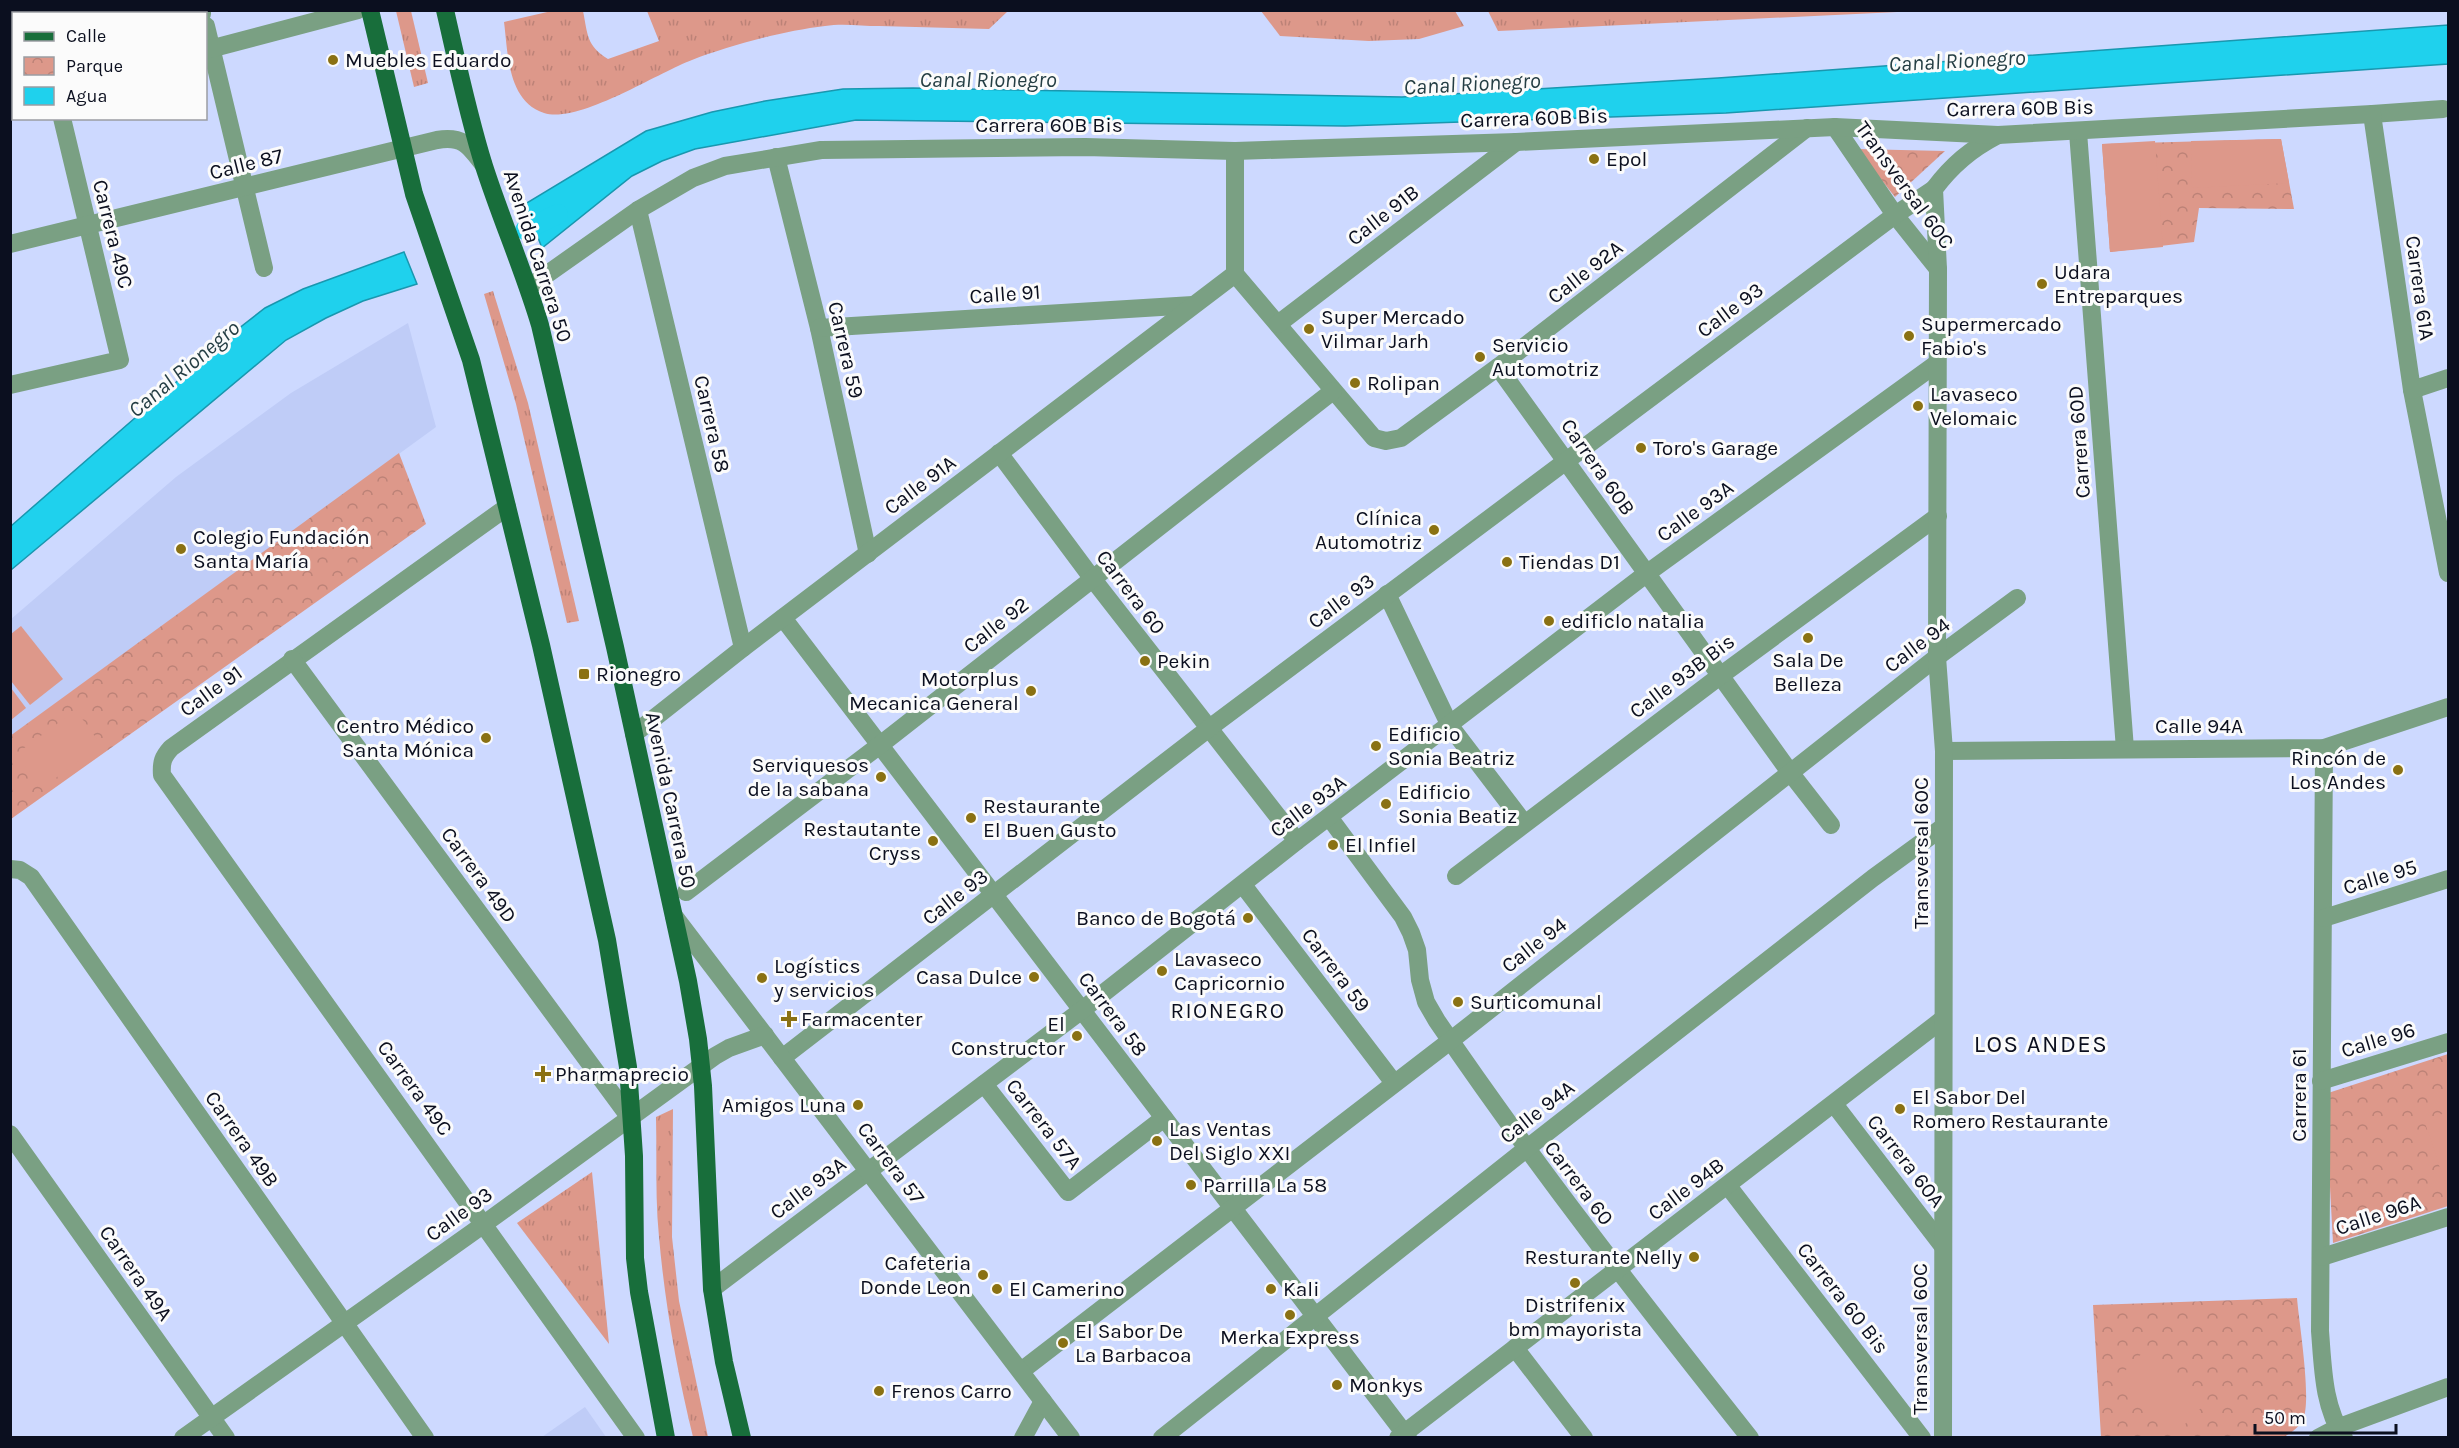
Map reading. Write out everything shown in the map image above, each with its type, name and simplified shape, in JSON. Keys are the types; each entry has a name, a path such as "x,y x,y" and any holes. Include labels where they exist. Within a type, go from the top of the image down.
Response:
{"main road":[{"path":"370,10 401,148 428,237 463,334 541,645 607,940 628,1067 634,1156 635,1258 666,1437"},
{"name":"Avenida Carrera 50","path":"445,10 483,164 499,214 529,287 548,359 688,981 701,1066 712,1289 724,1362 742,1437"}],"street":[{"path":"264,268 208,49 358,10"},
{"name":"Carrera 60B Bis","path":"529,287 638,210 693,178 725,166 821,150 963,147 1235,151 1515,142 1835,127 1998,135 2444,110"},
{"name":"Carrera 61A","path":"2372,114 2412,390 2445,542 2448,573"},
{"name":"Carrera 49C","path":"10,385 120,360 62,120"},
{"name":"Transversal 60C","path":"1835,127 1895,215 1938,269"},
{"name":"Calle 92A","path":"1333,391 1374,438 1386,441 1401,438 1498,367 1807,128"},
{"name":"Carrera 60D","path":"2078,132 2125,749"},
{"name":"Transversal 60C","path":"1942,1437 1944,751 1937,657 1938,269 1934,189 1960,159 1978,145 1998,135"},
{"name":"Calle 87","path":"10,244 449,138 458,139 466,144 483,164"},
{"name":"Calle 91B","path":"1278,324 1515,142"},
{"path":"1235,151 1235,274 1333,391"},
{"name":"Carrera 59","path":"776,157 819,328 868,554"},
{"name":"Calle 93","path":"782,1058 995,896 1208,729 1895,215 1934,189"},
{"name":"Carrera 58","path":"638,210 743,648"},
{"name":"Calle 91A","path":"634,734 743,648 1235,274"},
{"name":"Calle 91","path":"819,328 1193,305"},
{"name":"Calle 93A","path":"712,1289 1082,1010 1646,574 1936,364"},
{"name":"Carrera 60B","path":"1498,367 1720,676 1831,825"},
{"path":"2412,390 2448,378"},
{"name":"Calle 92","path":"686,892 880,745 1333,391"},
{"name":"Carrera 60","path":"999,453 1092,578 1297,842"},
{"name":"Calle 91","path":"161,764 163,756 171,748 507,507"},
{"name":"Calle 93B Bis","path":"1456,876 1720,676 1938,516"},
{"path":"1387,594 1450,726 1524,823"},
{"name":"Calle 94","path":"1021,1371 1450,1041 1790,771 2017,598"},
{"name":"Carrera 58","path":"783,618 1315,1315 1403,1436"},
{"name":"Carrera 49D","path":"292,659 630,1118"},
{"name":"Calle 94A","path":"1944,751 2324,748 2448,707"},
{"name":"Carrera 61","path":"2324,748 2320,1331 2326,1398 2341,1433"},
{"name":"Carrera 49C","path":"161,764 162,774 167,783 485,1223 636,1437"},
{"name":"Carrera 60","path":"1329,817 1407,925 1417,950 1420,980 1426,1002 1450,1041 1526,1149 1617,1270 1750,1437"},
{"name":"Calle 94A","path":"1162,1437 1526,1149 1873,878 1943,827"},
{"name":"Carrera 49B","path":"15,870 31,877 343,1324 425,1437"},
{"name":"Calle 95","path":"2324,918 2448,879"},
{"name":"Carrera 59","path":"1243,885 1394,1083"},
{"name":"Carrera 57","path":"674,916 1071,1437"},
{"name":"Calle 94B","path":"1403,1436 1943,1019"},
{"name":"Calle 93","path":"183,1437 485,1223 701,1066 729,1048 765,1035"},
{"name":"Calle 96","path":"2321,1081 2448,1042"},
{"name":"Carrera 57A","path":"984,1084 1068,1192 1164,1118"},
{"name":"Carrera 60A","path":"1834,1104 1942,1245"},
{"name":"Carrera 49A","path":"10,1134 226,1437"},
{"name":"Carrera 60 Bis","path":"1728,1186 1922,1437"},
{"name":"Calle 96A","path":"2322,1257 2448,1217"},
{"path":"1515,1348 1584,1437"},
{"path":"2318,1437 2341,1433 2448,1387"},
{"path":"1023,1437 1044,1401"}],"shaded area":[{"name":"Colegio Fundación Santa María","path":"408,323 436,427 11,736 10,620 176,477 291,393"},
{"path":"585,1407 606,1437 542,1437"}],"green space":[{"path":"556,10 583,11 589,39 596,49 608,59 659,41 647,11 1008,11 989,29 838,25 775,35 692,60 618,96 577,111 559,114 544,113 532,107 516,87 509,61 504,22"},
{"path":"396,11 411,11 428,83 414,87"},
{"path":"1261,11 1455,11 1464,26 1419,39 1369,41 1280,36"},
{"path":"1488,11 1918,11 1498,31"},
{"path":"2281,139 2294,209 2199,208 2194,242 2110,252 2102,144"},
{"path":"2281,139 2289,183 2192,188 2191,141"},
{"path":"2155,141 2163,247 2110,252 2102,144"},
{"path":"1857,149 1945,151 1895,197"},
{"path":"493,291 528,403 579,621 567,623 516,404 484,294"},
{"path":"399,453 426,524 11,819 10,736"},
{"path":"21,626 63,679 30,705 11,681 11,634"},
{"path":"11,688 26,708 10,720"},
{"path":"76,710 101,745 42,788 16,754"},
{"path":"2448,1054 2448,1206 2333,1243 2325,1094"},
{"path":"673,1109 672,1237 679,1301 708,1437 693,1437 672,1338 662,1262 657,1207 656,1117"},
{"path":"2448,1112 2448,1185 2446,1186 2424,1120"},
{"path":"592,1172 609,1344 517,1223"},
{"path":"2297,1298 2306,1396 2303,1419 2292,1432 2283,1437 2101,1437 2093,1305"},
{"path":"2148,1347 2204,1405 2173,1436 2119,1377"}],"water":[{"path":"2448,25 2448,64 1726,113 1345,126 856,120 695,149 662,161 632,176 542,248 525,204 646,131 712,112 843,89 913,88 1402,97 1718,78"},
{"path":"404,252 417,284 363,301 286,340 11,570 11,526 229,336 265,308 303,289"}],"waterway":[{"name":"Canal Rionegro","path":"525,230 558,214"}],"place":[{"name":"Muebles Eduardo","path":"333,60"},
{"name":"Epol","path":"1594,159"},
{"name":"Udara Entreparques","path":"2042,284"},
{"name":"Super Mercado Vilmar Jarh","path":"1309,329"},
{"name":"Supermercado Fabio's","path":"1909,336"},
{"name":"Servicio Automotriz","path":"1480,357"},
{"name":"Rolipan","path":"1355,383"},
{"name":"Lavaseco Velomaic","path":"1918,406"},
{"name":"Toro's Garage","path":"1641,448"},
{"name":"Clínica Automotriz","path":"1434,530"},
{"name":"Colegio Fundación Santa María","path":"181,549"},
{"name":"Tiendas D1","path":"1507,562"},
{"name":"edificlo natalia","path":"1549,621"},
{"name":"Sala De Belleza","path":"1808,638"},
{"name":"Pekin","path":"1145,661"},
{"name":"Rionegro","path":"584,674"},
{"name":"Motorplus Mecanica General","path":"1031,691"},
{"name":"Centro Médico Santa Mónica","path":"486,738"},
{"name":"Edificio Sonia Beatriz","path":"1376,746"},
{"name":"Rincón de Los Andes","path":"2398,770"},
{"name":"Serviquesos de la sabana","path":"881,777"},
{"name":"Edificio Sonia Beatiz","path":"1386,804"},
{"name":"Restaurante El Buen Gusto","path":"971,818"},
{"name":"Restautante Cryss","path":"933,841"},
{"name":"El Infiel","path":"1333,845"},
{"name":"Banco de Bogotá","path":"1248,918"},
{"name":"Lavaseco Capricornio","path":"1162,971"},
{"name":"Casa Dulce","path":"1034,977"},
{"name":"Logístics y servicios","path":"762,978"},
{"name":"Surticomunal","path":"1458,1002"},
{"name":"Farmacenter","path":"789,1019"},
{"name":"El Constructor","path":"1077,1036"},
{"name":"Pharmaprecio","path":"543,1074"},
{"name":"Amigos Luna","path":"858,1105"},
{"name":"El Sabor Del Romero Restaurante","path":"1900,1109"},
{"name":"Las Ventas Del Siglo XXI","path":"1157,1141"},
{"name":"Parrilla La 58","path":"1191,1185"},
{"name":"Resturante Nelly","path":"1694,1257"},
{"name":"Cafeteria Donde Leon","path":"983,1275"},
{"name":"Distrifenix bm mayorista","path":"1575,1283"},
{"name":"El Camerino","path":"997,1289"},
{"name":"Kali","path":"1271,1289"},
{"name":"Merka Express","path":"1290,1315"},
{"name":"El Sabor De La Barbacoa","path":"1063,1343"},
{"name":"Monkys","path":"1337,1385"},
{"name":"Frenos Carro","path":"879,1391"}],"district":[{"name":"RIONEGRO","path":"1228,1011"},
{"name":"LOS ANDES","path":"2041,1044"}]}
